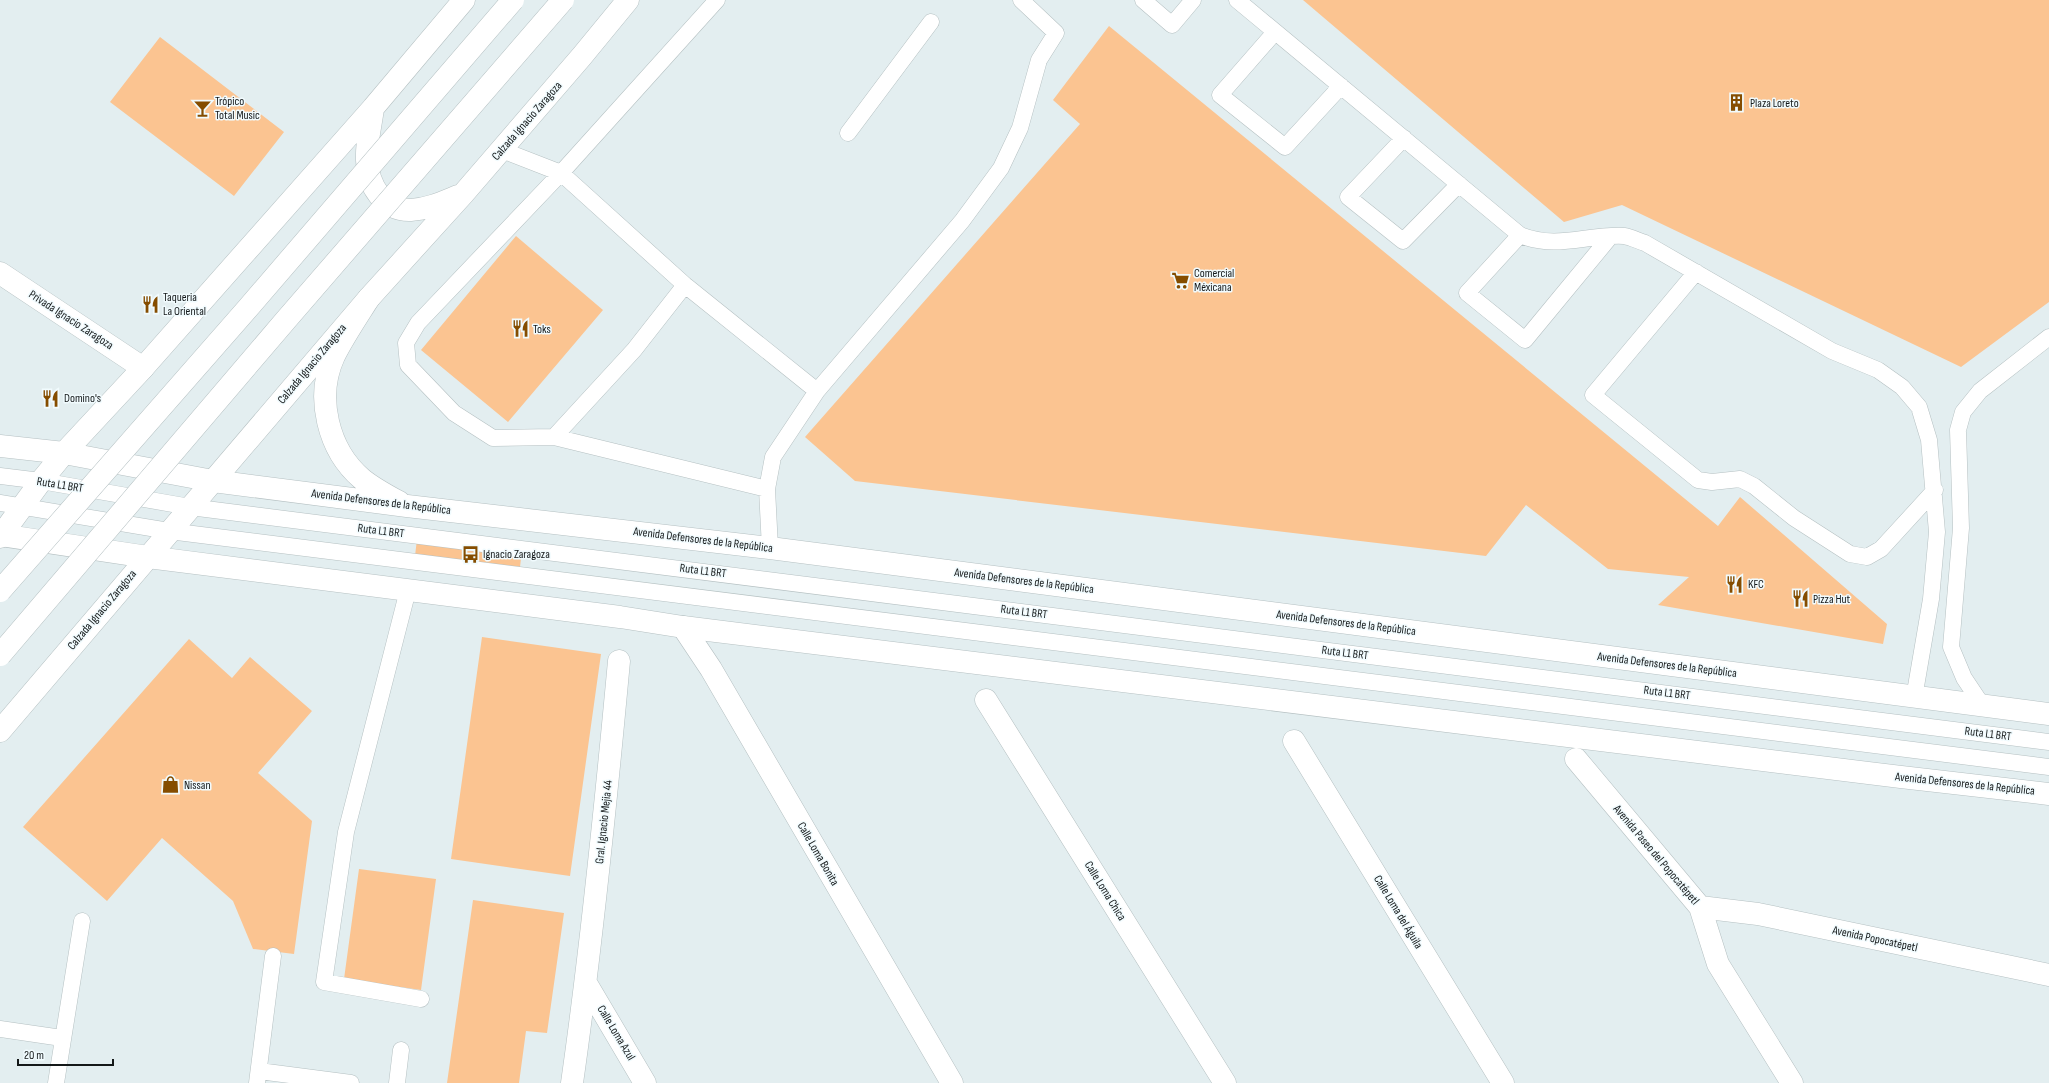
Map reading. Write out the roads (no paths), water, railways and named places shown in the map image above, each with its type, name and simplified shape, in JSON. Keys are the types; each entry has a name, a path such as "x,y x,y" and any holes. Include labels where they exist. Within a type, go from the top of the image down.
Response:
{"main road":[{"path":"0,536 64,453 143,368 373,108 464,0"},
{"path":"0,591 248,308 514,0"},
{"path":"0,655 285,321 563,0"},
{"name":"Calzada Ignacio Zaragoza","path":"0,731 369,298 502,150 628,0"},
{"path":"373,108 367,160 372,184 386,203 398,208 411,210 437,205 464,193"},
{"name":"Privada Ignacio Zaragoza","path":"0,273 143,368"},
{"path":"369,298 334,356 327,379 326,409 332,438 344,460 362,479 407,506"},
{"name":"Avenida Defensores de la República","path":"0,446 64,453 213,481 407,506 770,548 1914,698 2049,714"},
{"name":"Avenida Defensores de la República","path":"0,536 148,557 620,617 683,627 2049,794"},
{"name":"Calle Loma Bonita","path":"683,627 711,669 952,1083"},
{"name":"Gral. Ignacio Mejia 44","path":"572,1083 586,983 603,832 619,661"},
{"name":"Calle Loma Chica","path":"986,700 1225,1083"},
{"name":"Calle Loma del Águila","path":"1294,742 1502,1083"},
{"name":"Avenida Paseo del Popocatépetl","path":"1576,759 1700,907 1718,964 1792,1083"},
{"name":"Avenida Popocatépetl","path":"1700,907 1758,914 2049,975"},
{"name":"Calle Loma Azul","path":"586,983 645,1083"}],"lane":[{"path":"717,0 561,173 418,323 406,343 408,365 454,413 493,438 554,437 767,489"},
{"path":"770,548 767,489 773,457 817,391 962,221 1001,168 1020,128 1039,60 1056,33 1021,0"},
{"path":"1143,0 1172,25 1193,0"},
{"path":"1237,0 1520,235 1535,241 1549,243 1625,236 1645,243 1832,351 1878,370 1902,386 1918,407 1928,440 1937,532 1931,599 1914,698"},
{"path":"848,133 932,22"},
{"path":"1275,32 1220,95 1284,147 1341,86"},
{"path":"1404,138 1348,197 1403,241 1459,184"},
{"path":"502,150 561,173 685,285 817,391"},
{"path":"1520,235 1467,293 1525,340 1610,238"},
{"path":"1696,272 1593,395 1698,480 1712,482 1740,479 1754,486 1794,518 1850,554 1867,557 1881,549 1934,490"},
{"path":"554,437 634,350 685,285"},
{"path":"1982,705 1964,678 1951,647 1961,528 1958,430 1963,412 1980,391 2049,337"},
{"name":"Ruta L1 BRT","path":"0,476 41,481 190,507 2049,742"},
{"path":"0,503 169,531 2049,767"},
{"path":"408,590 346,832 324,982 421,999"},
{"path":"56,1083 62,1038 82,921"},
{"path":"273,956 258,1077 351,1083"},
{"path":"0,1029 62,1038"},
{"path":"397,1083 401,1050"}],"place":[{"name":"Plaza Loreto","path":"1737,103"},
{"name":"Trópico Total Music","path":"202,108"},
{"name":"Comercial Méxicana","path":"1181,280"},
{"name":"Taqueria La Oriental","path":"150,304"},
{"name":"Toks","path":"520,329"},
{"name":"Domino's","path":"51,398"},
{"name":"Ignacio Zaragoza","path":"470,554"},
{"name":"KFC","path":"1735,584"},
{"name":"Pizza Hut","path":"1800,599"},
{"name":"Nissan","path":"171,785"}]}
